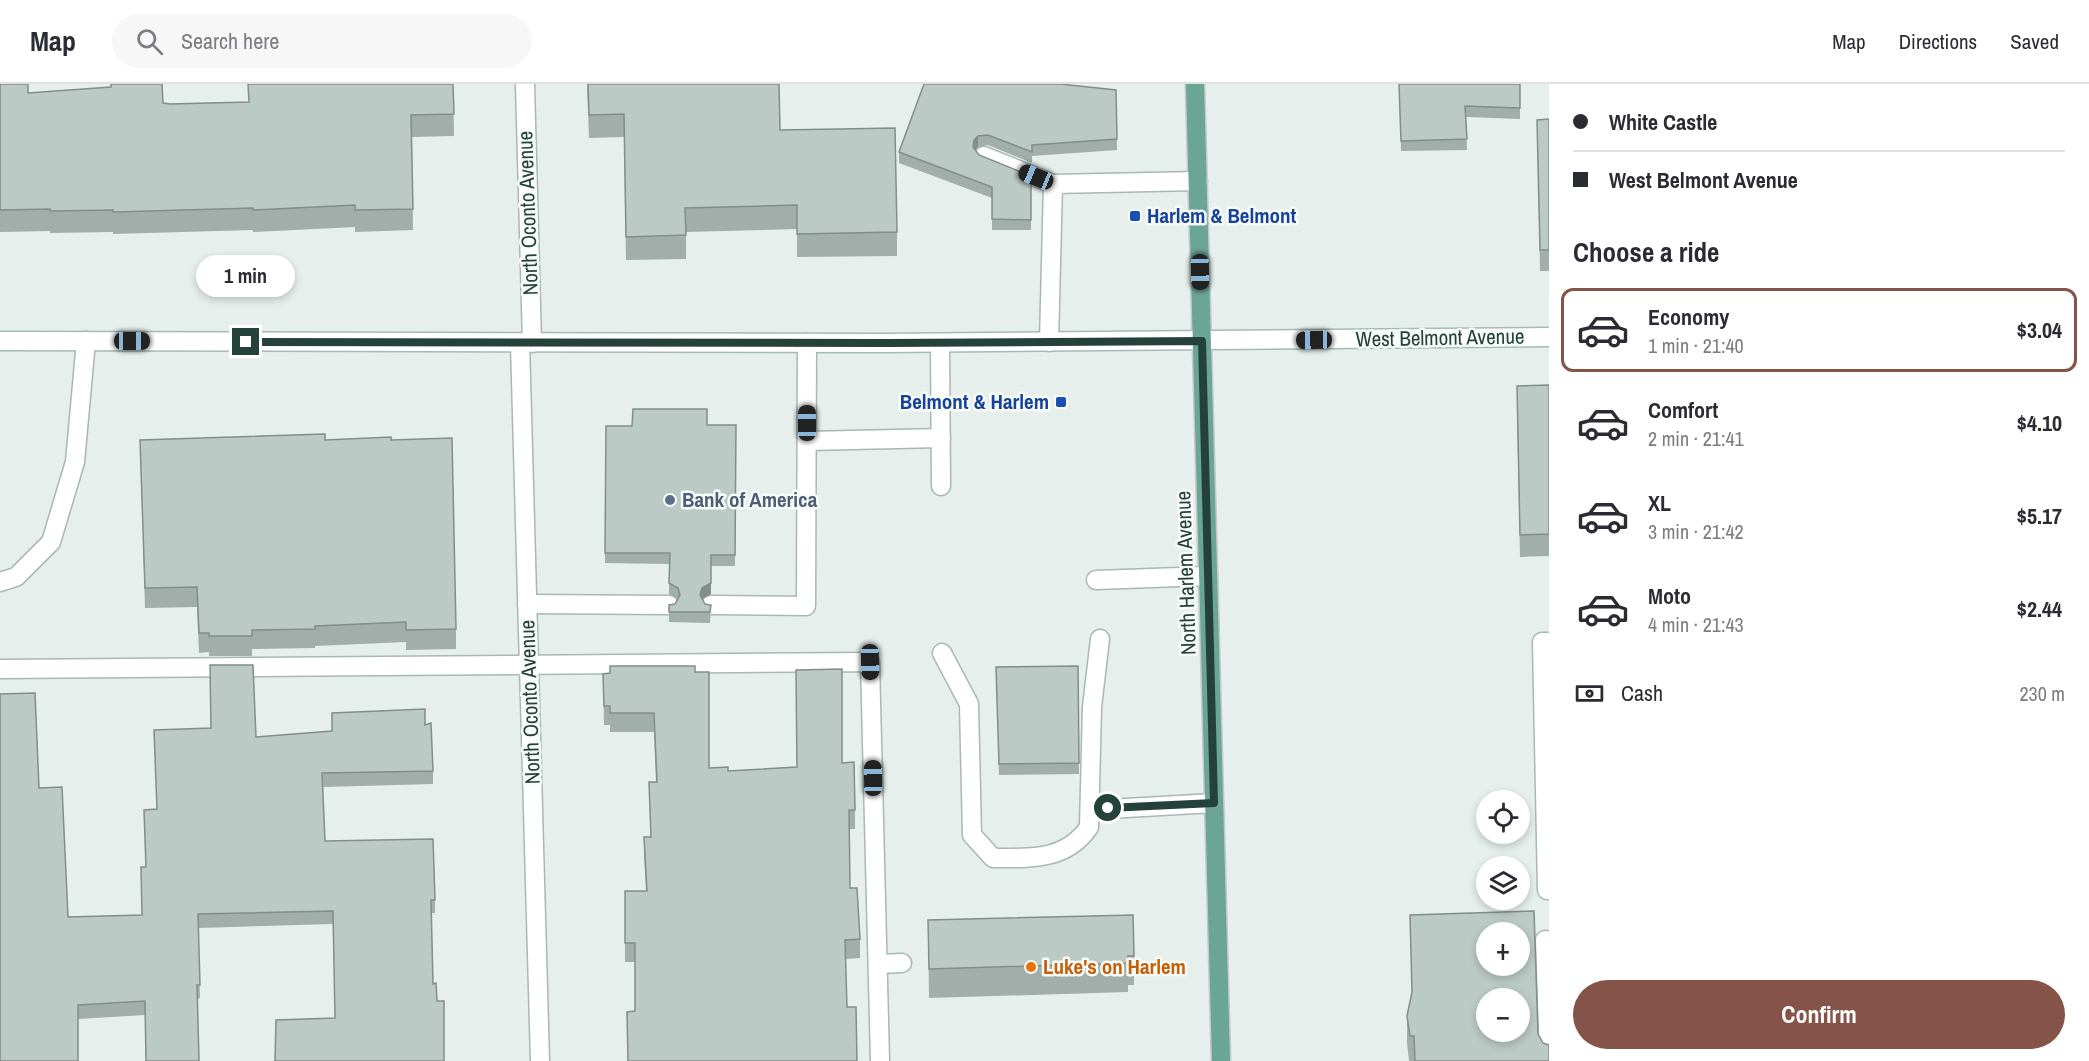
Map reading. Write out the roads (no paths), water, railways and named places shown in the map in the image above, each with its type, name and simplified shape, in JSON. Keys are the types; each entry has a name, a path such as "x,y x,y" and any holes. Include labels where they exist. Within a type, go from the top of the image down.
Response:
{"main road":[{"name":"North Oconto Avenue","path":"525,84 527,604 540,1061"},
{"name":"North Harlem Avenue","path":"1195,84 1221,1061"},
{"path":"984,156 1053,184 1198,181"},
{"path":"1049,342 1053,184"},
{"name":"West Belmont Avenue","path":"0,341 940,343 1549,337"},
{"path":"0,582 16,578 51,542 75,462 86,341"},
{"path":"711,606 806,606 807,343"},
{"path":"940,343 941,486"},
{"path":"807,441 941,438"},
{"path":"1096,580 1208,576"},
{"path":"527,604 669,606"},
{"path":"942,654 969,704 972,835 993,858 1036,858 1058,853 1080,840 1089,827 1092,707 1100,639"},
{"path":"1546,890 1542,642 1549,642"},
{"path":"0,669 870,662 880,1061"},
{"path":"1108,808 1214,803"},
{"path":"1545,940 1549,1061"},
{"path":"878,964 902,963"}],"place":[{"name":"Harlem & Belmont","path":"1135,216"},
{"name":"Belmont & Harlem","path":"1061,402"},
{"name":"Bank of America","path":"670,500"},
{"name":"Luke's on Harlem","path":"1031,967"}]}
